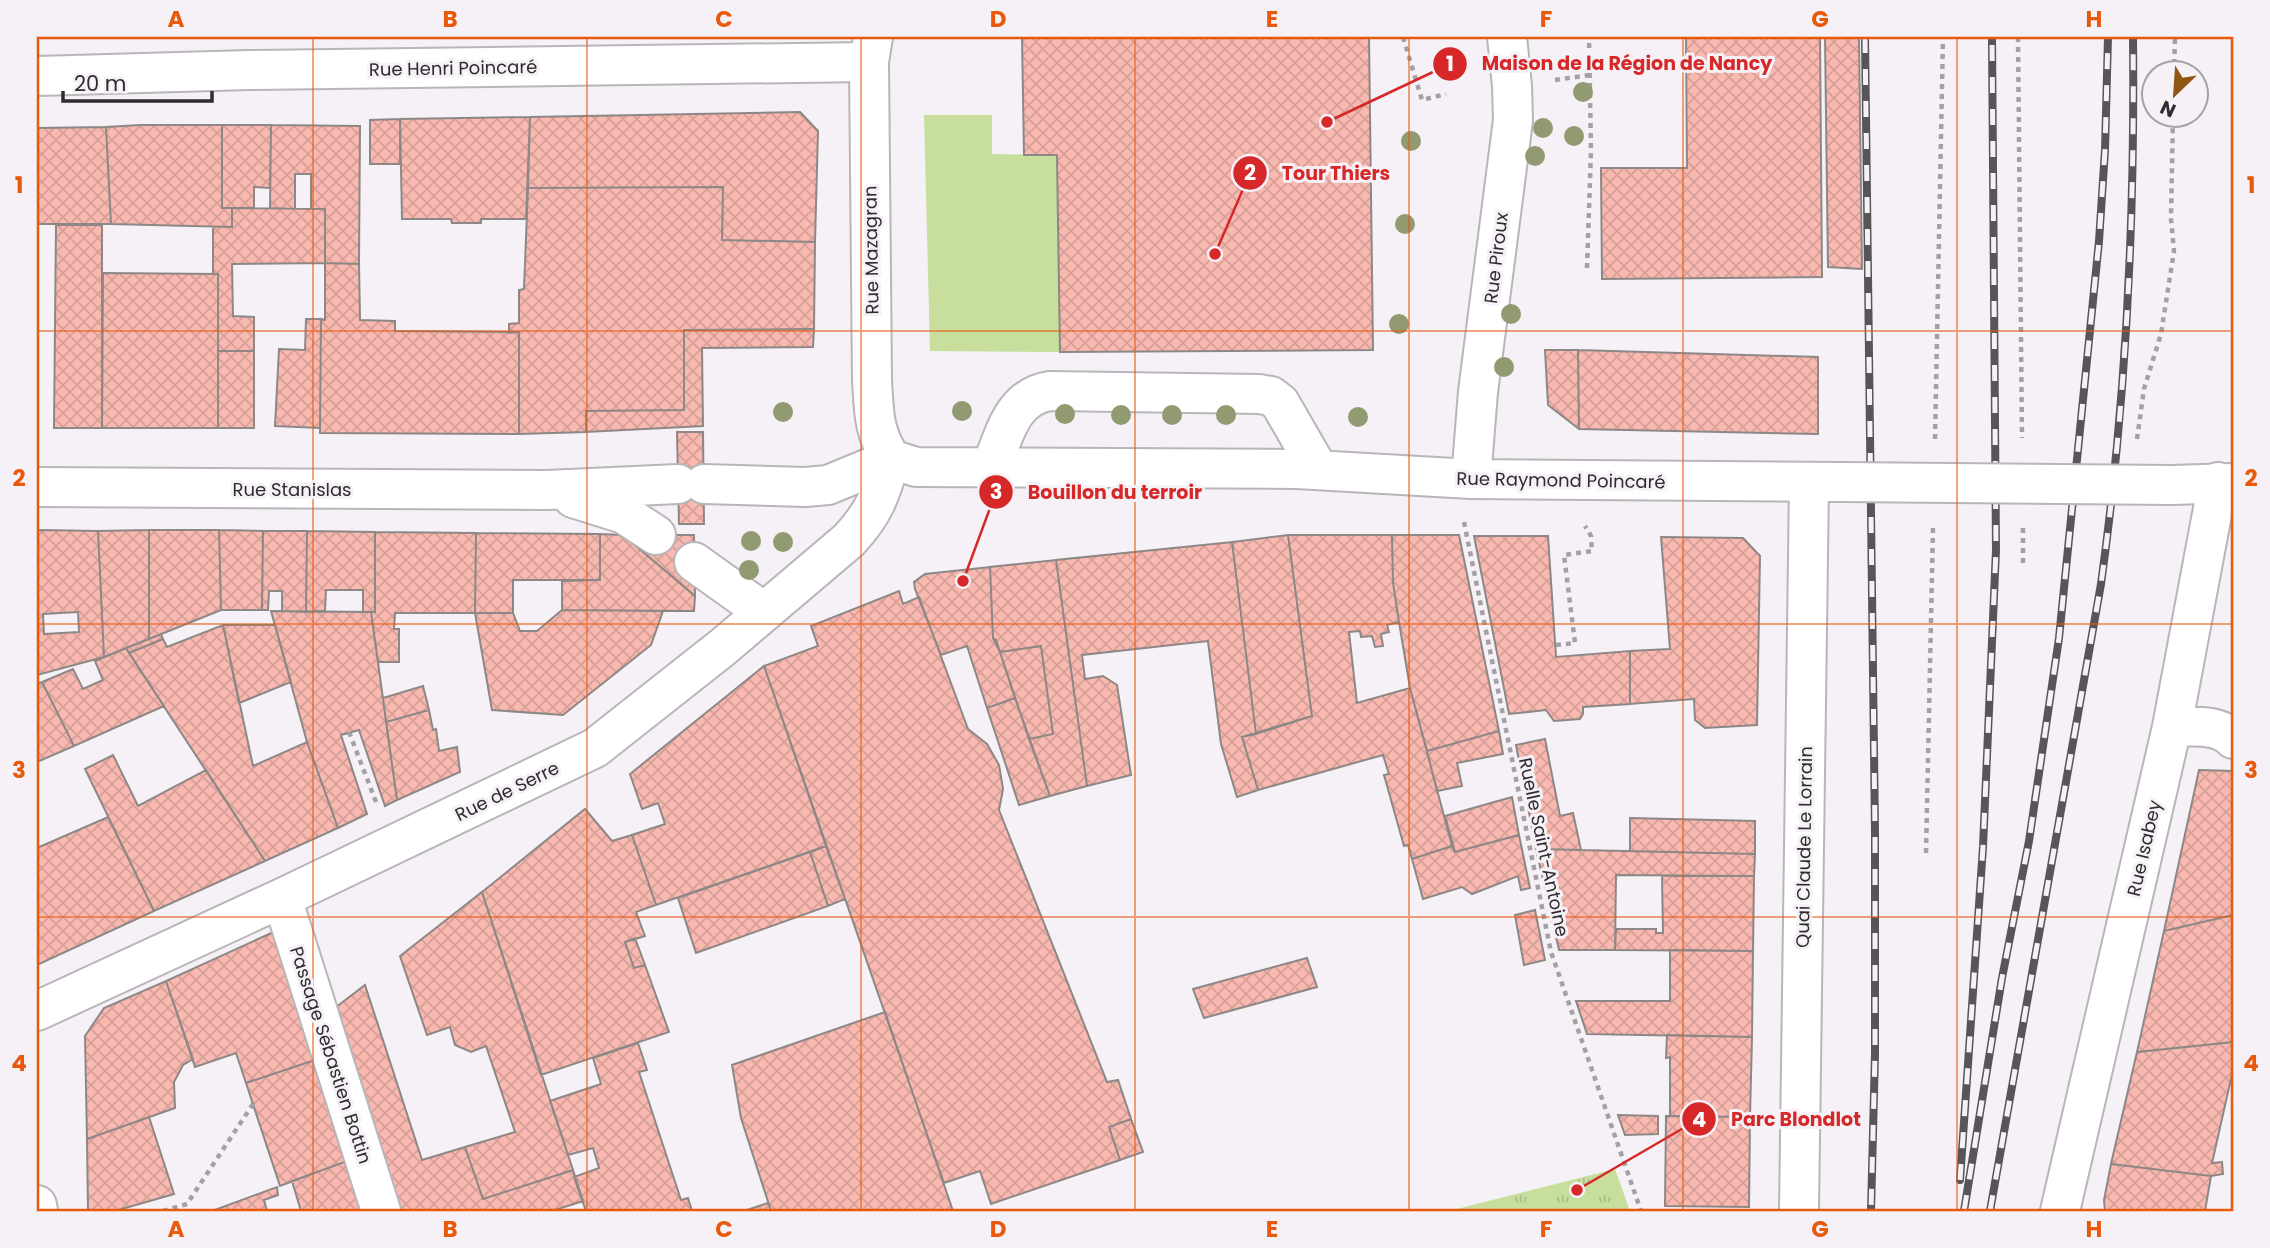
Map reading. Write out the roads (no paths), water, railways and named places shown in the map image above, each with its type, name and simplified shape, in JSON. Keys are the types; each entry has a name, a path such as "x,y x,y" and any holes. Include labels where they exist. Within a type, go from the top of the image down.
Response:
{"street":[{"name":"Rue Piroux","path":"1463,478 1478,392 1513,120 1507,37"},
{"name":"Rue Henri Poincaré","path":"37,76 345,53 871,49"},
{"name":"Rue Mazagran","path":"871,49 872,380 874,417 879,440 891,459"},
{"path":"992,467 1013,416 1024,400 1037,393 1050,391 1271,396 1280,403 1318,469"},
{"name":"Rue Raymond Poincaré","path":"891,459 916,467 1318,469 1463,478 1558,480 2172,485 2225,482"},
{"name":"Rue Stanislas","path":"37,487 547,491 691,484 805,487 828,485 891,459"},
{"name":"Rue de Serre","path":"37,1012 596,748 849,541 867,521 879,498 891,459"},
{"name":"Rue Isabey","path":"2060,1211 2172,727 2225,482"},
{"name":"Quai Claude Le Lorrain","path":"1799,1211 1825,483"},
{"name":"Rue Stanislas","path":"547,491 624,514 656,535"},
{"path":"694,562 764,611"},
{"path":"2172,727 2211,727 2229,734 2233,739"},
{"name":"Passage Sébastien Bottin","path":"282,898 381,1211"},
{"path":"37,1205 38,1211"}],"railway":[{"path":"1865,37 1875,831 1875,1054 1871,1211"},
{"path":"1960,1180 1983,847 1996,550 1992,37"},
{"path":"1964,1211 2002,978 2029,841 2059,638 2099,241 2108,37"},
{"path":"1990,1211 2101,584 2110,516 2127,311 2133,37"}],"place":[{"name":"Maison de la Région de Nancy","path":"1327,122"},
{"name":"Tour Thiers","path":"1215,254"},
{"name":"Bouillon du terroir","path":"963,581"},
{"name":"Parc Blondlot","path":"1577,1190"}]}
